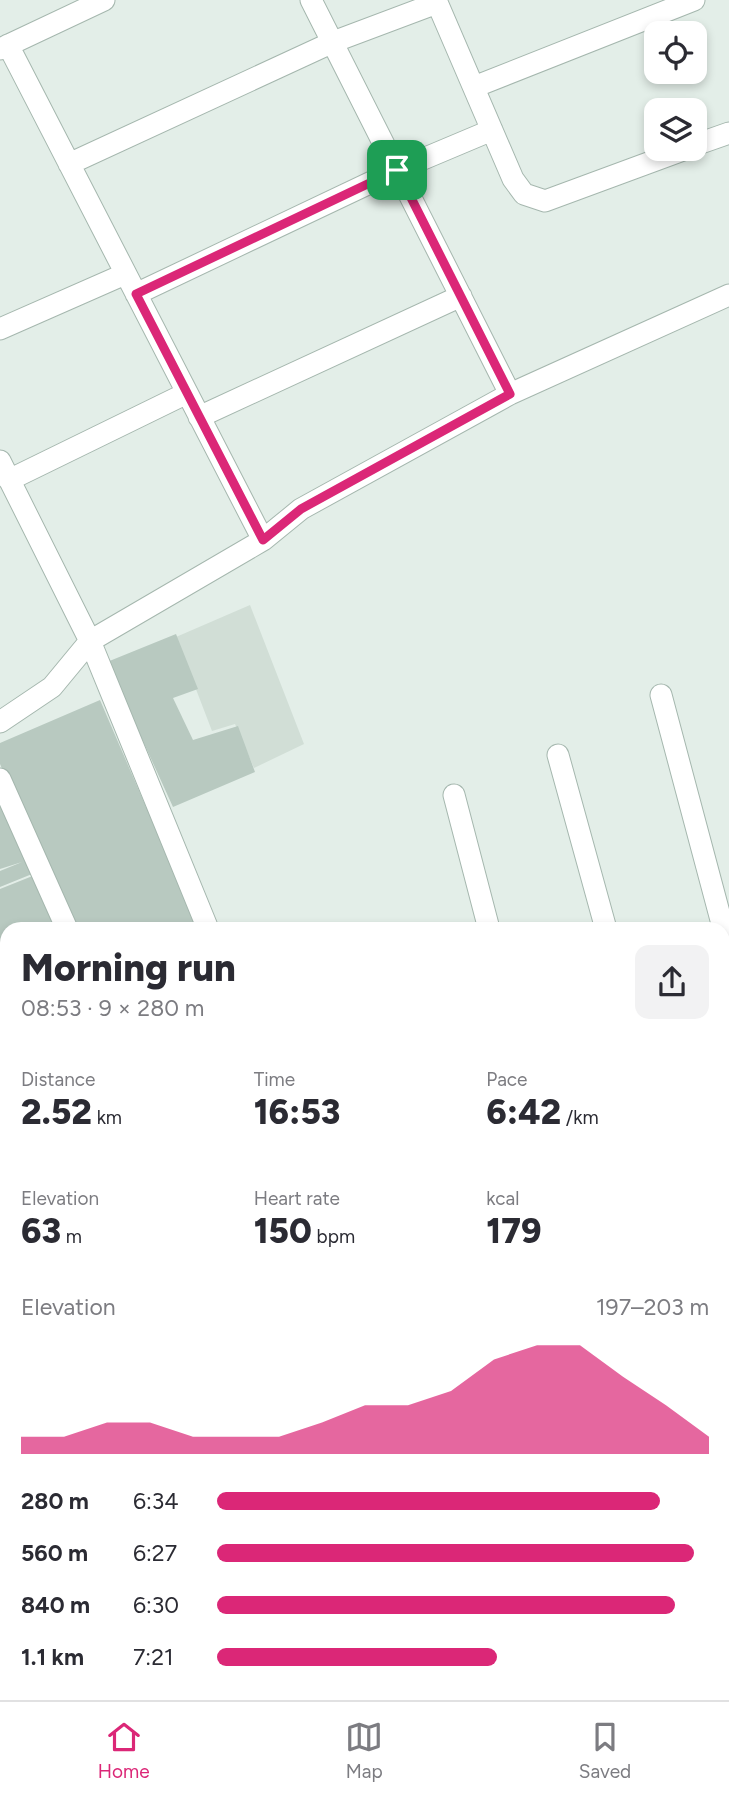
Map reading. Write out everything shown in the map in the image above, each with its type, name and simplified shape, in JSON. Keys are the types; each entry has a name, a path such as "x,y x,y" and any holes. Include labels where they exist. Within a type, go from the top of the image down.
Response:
{"street":[{"path":"104,0 4,47 69,164 263,540"},
{"path":"311,0 510,394"},
{"path":"474,87 694,0"},
{"path":"69,164 333,42 437,1 513,179 524,194 545,201 653,161"},
{"path":"136,294 397,170 492,130"},
{"path":"707,141 729,133"},
{"path":"0,329 125,274"},
{"path":"0,722 52,687 90,641 263,540 301,509 510,394 729,295"},
{"path":"199,417 461,296"},
{"path":"187,393 5,470 90,641 205,922"},
{"path":"661,695 722,922"},
{"path":"558,755 604,922"},
{"path":"0,779 64,922"},
{"path":"454,795 487,922"}],"shaded area":[{"path":"250,605 304,744 254,768 235,724 212,731 176,637"}],"building":[{"path":"176,634 198,689 173,698 193,740 238,726 255,772 173,807 107,662"},
{"path":"100,700 200,922 73,922 38,853 0,764 0,743"},
{"path":"0,789 37,872 0,887 0,871 22,862 0,869"},
{"path":"40,873 61,922 0,922 0,889"}],"route":[{"path":"397,170 510,394 301,509 263,540 136,294 397,170"}]}
